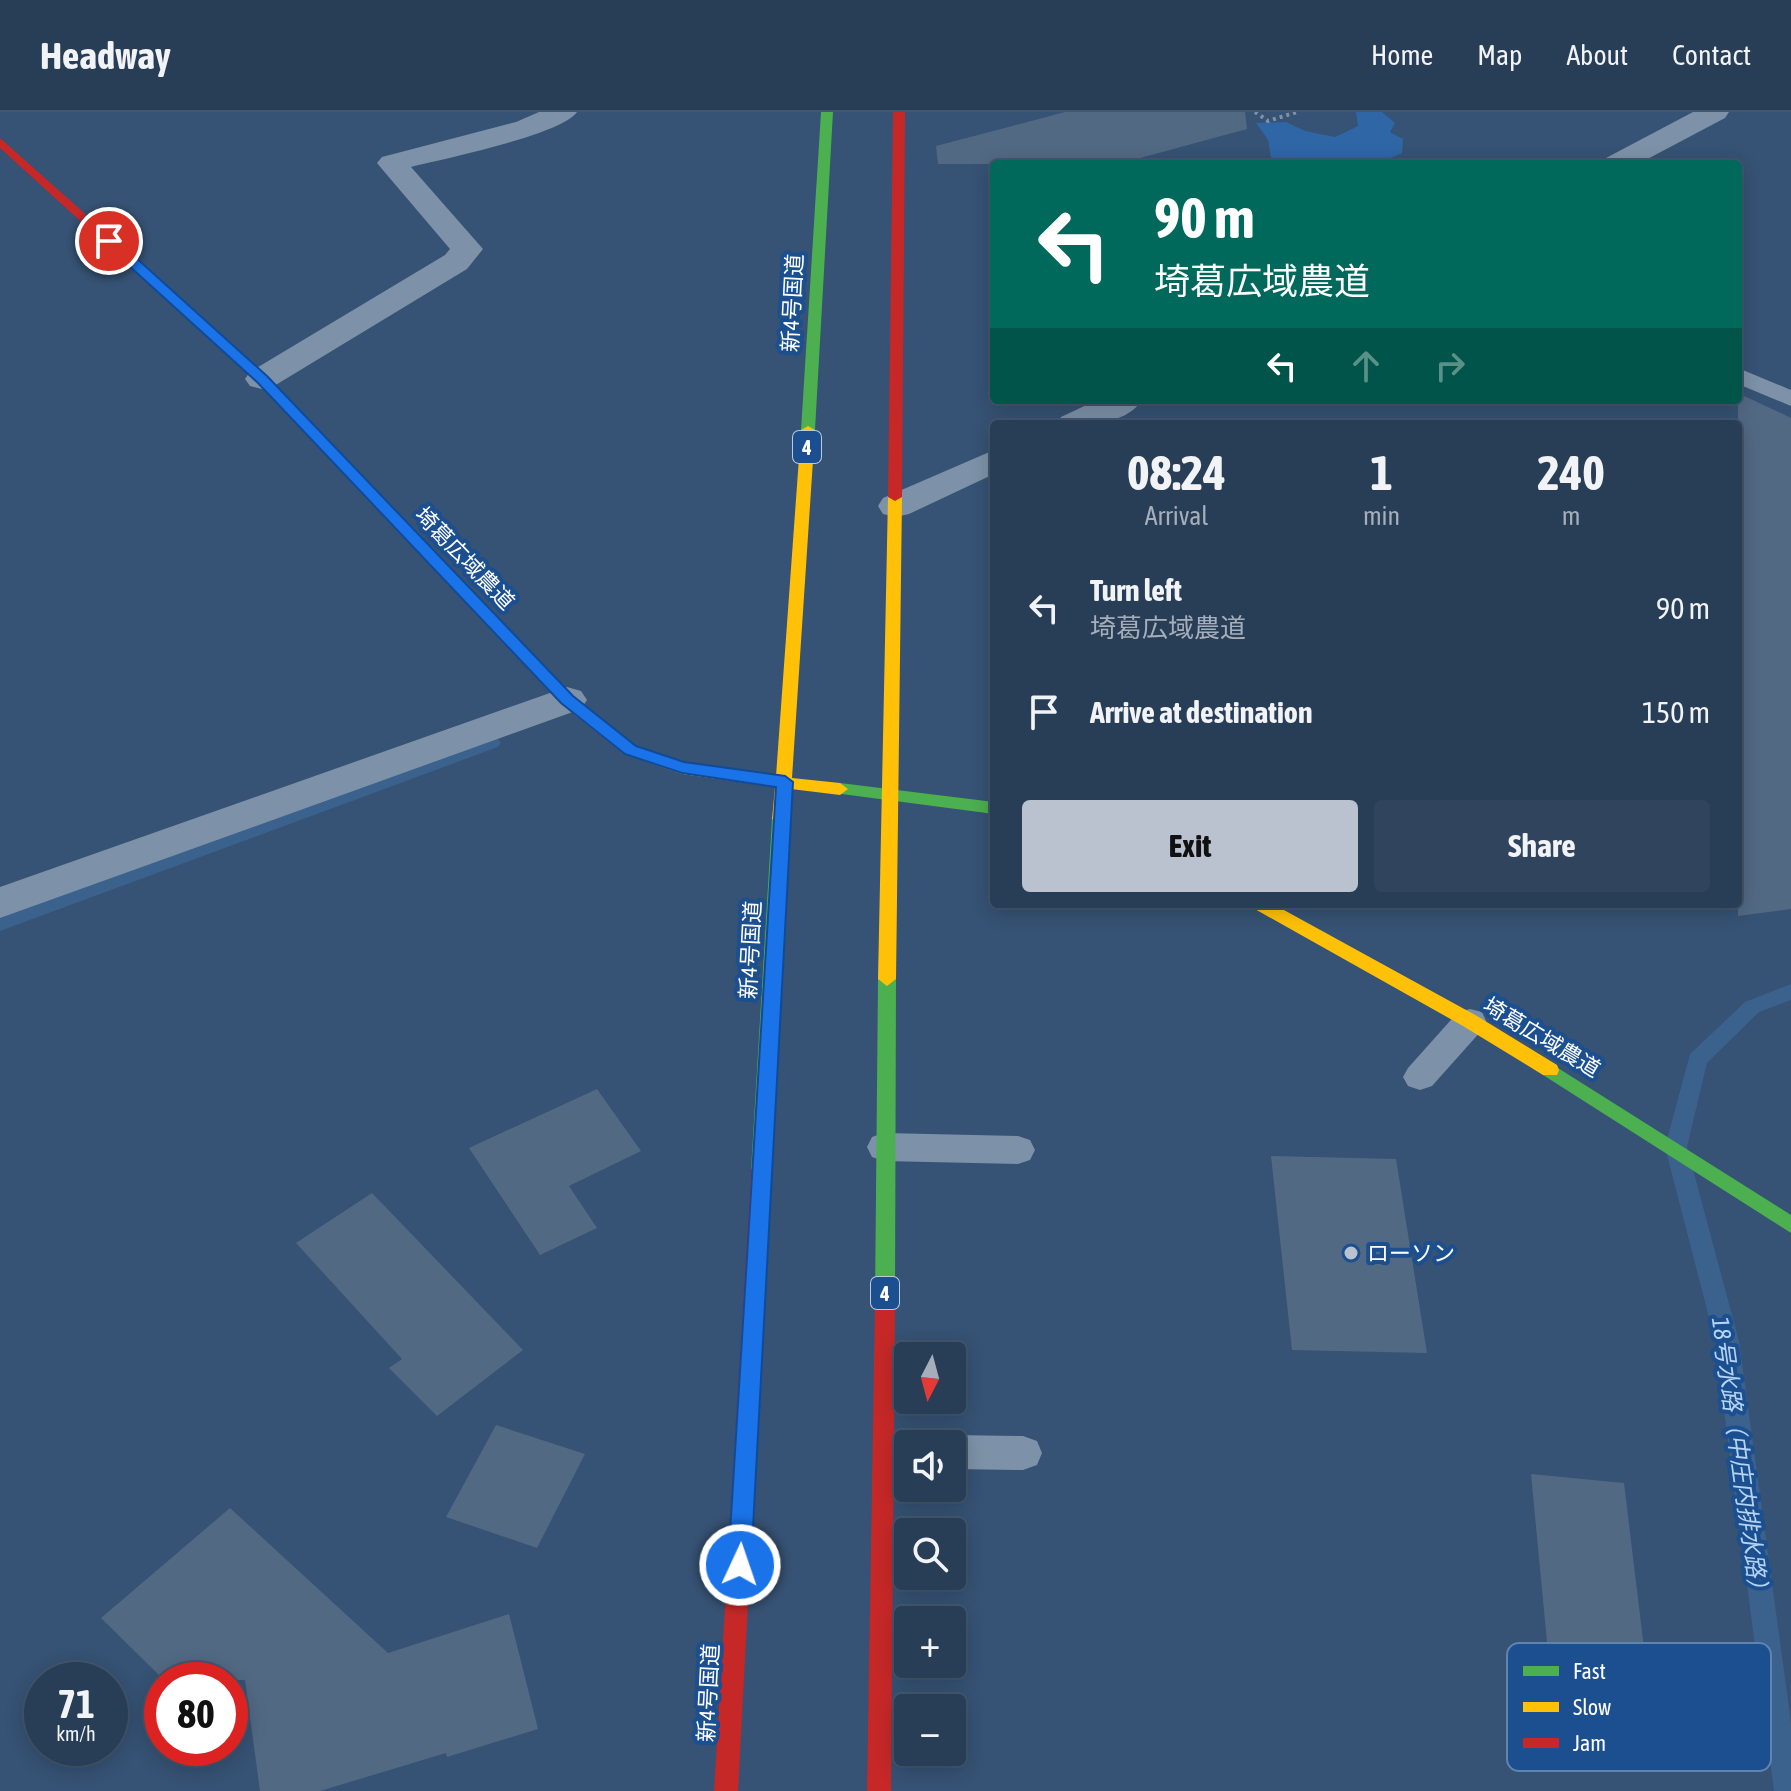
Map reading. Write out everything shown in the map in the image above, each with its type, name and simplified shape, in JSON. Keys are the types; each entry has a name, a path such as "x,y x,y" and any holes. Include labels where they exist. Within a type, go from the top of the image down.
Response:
{"main road":[{"name":"新4号国道","path":"724,1790 827,112"},
{"name":"4","path":"896,1430 884,1147 892,794 899,112"},
{"name":"埼葛広域農道","path":"0,142 262,379 567,700 630,750 682,768 990,807"},
{"name":"埼葛広域農道","path":"1266,908 1470,1021 1618,1111 1791,1225"},
{"name":"4","path":"879,1791 894,1502"}],"street":[{"path":"262,379 456,262 467,249 392,163 526,128 563,112"},
{"path":"1624,160 1715,112"},
{"path":"1082,420 1116,404"},
{"path":"896,506 990,463"},
{"path":"0,903 567,700"}],"lane":[{"path":"1742,377 1791,399"},
{"path":"1420,1077 1470,1021"},
{"path":"884,1147 1018,1150"},
{"path":"966,1452 1023,1453"}],"path":[{"path":"1255,112 1268,121 1297,112"}],"shaded area":[{"path":"1356,112 1382,112 1395,123 1390,132 1403,139 1402,153 1383,160 1271,158 1268,140 1256,123 1286,122 1305,131 1335,137 1358,126"}],"building":[{"path":"1065,112 1245,112 1247,129 1133,160 990,160 990,164 938,164 936,146"},
{"path":"1742,395 1791,418 1791,909 1738,916 1738,908 1742,908 1742,420 1738,420 1738,404 1742,404"},
{"path":"597,1089 641,1151 569,1186 597,1228 540,1255 469,1148"},
{"path":"1271,1156 1396,1159 1427,1353 1292,1350"},
{"path":"372,1193 523,1350 437,1416 389,1368 402,1359 296,1243"},
{"path":"496,1425 585,1454 537,1548 446,1517"},
{"path":"1531,1474 1624,1483 1643,1643 1547,1643"},
{"path":"230,1508 388,1653 509,1614 538,1729 320,1791 260,1791 248,1702 248,1662 146,1662 101,1618"}],"waterway":[{"path":"0,924 492,743"},
{"name":"18号水路（中庄内排水路）","path":"1767,1643 1727,1341 1676,1147 1697,1060 1752,1007 1791,992"},
{"name":"18号水路（中庄内排水路）","path":"1771,1671 1787,1791"}],"traffic: fast":[{"path":"808,430 827,112"},
{"path":"840,789 990,808"},
{"path":"761,1170 781,819"},
{"path":"885,1300 887,979"},
{"path":"1550,1070 1791,1225"}],"traffic: slow":[{"path":"781,819 808,430"},
{"path":"887,979 895,497"},
{"path":"471,599 567,700 630,750 682,768 714,774 840,789"},
{"path":"1266,908 1470,1021 1550,1070"}],"traffic: jam":[{"path":"895,497 899,112"},
{"path":"0,142 262,379 471,599"},
{"path":"726,1791 761,1170"},
{"path":"879,1791 885,1300"}],"place":[{"name":"ローソン","path":"1351,1253"}],"route":[{"path":"109,241 262,379 567,700 630,750 682,768 785,782 740,1565"}]}
